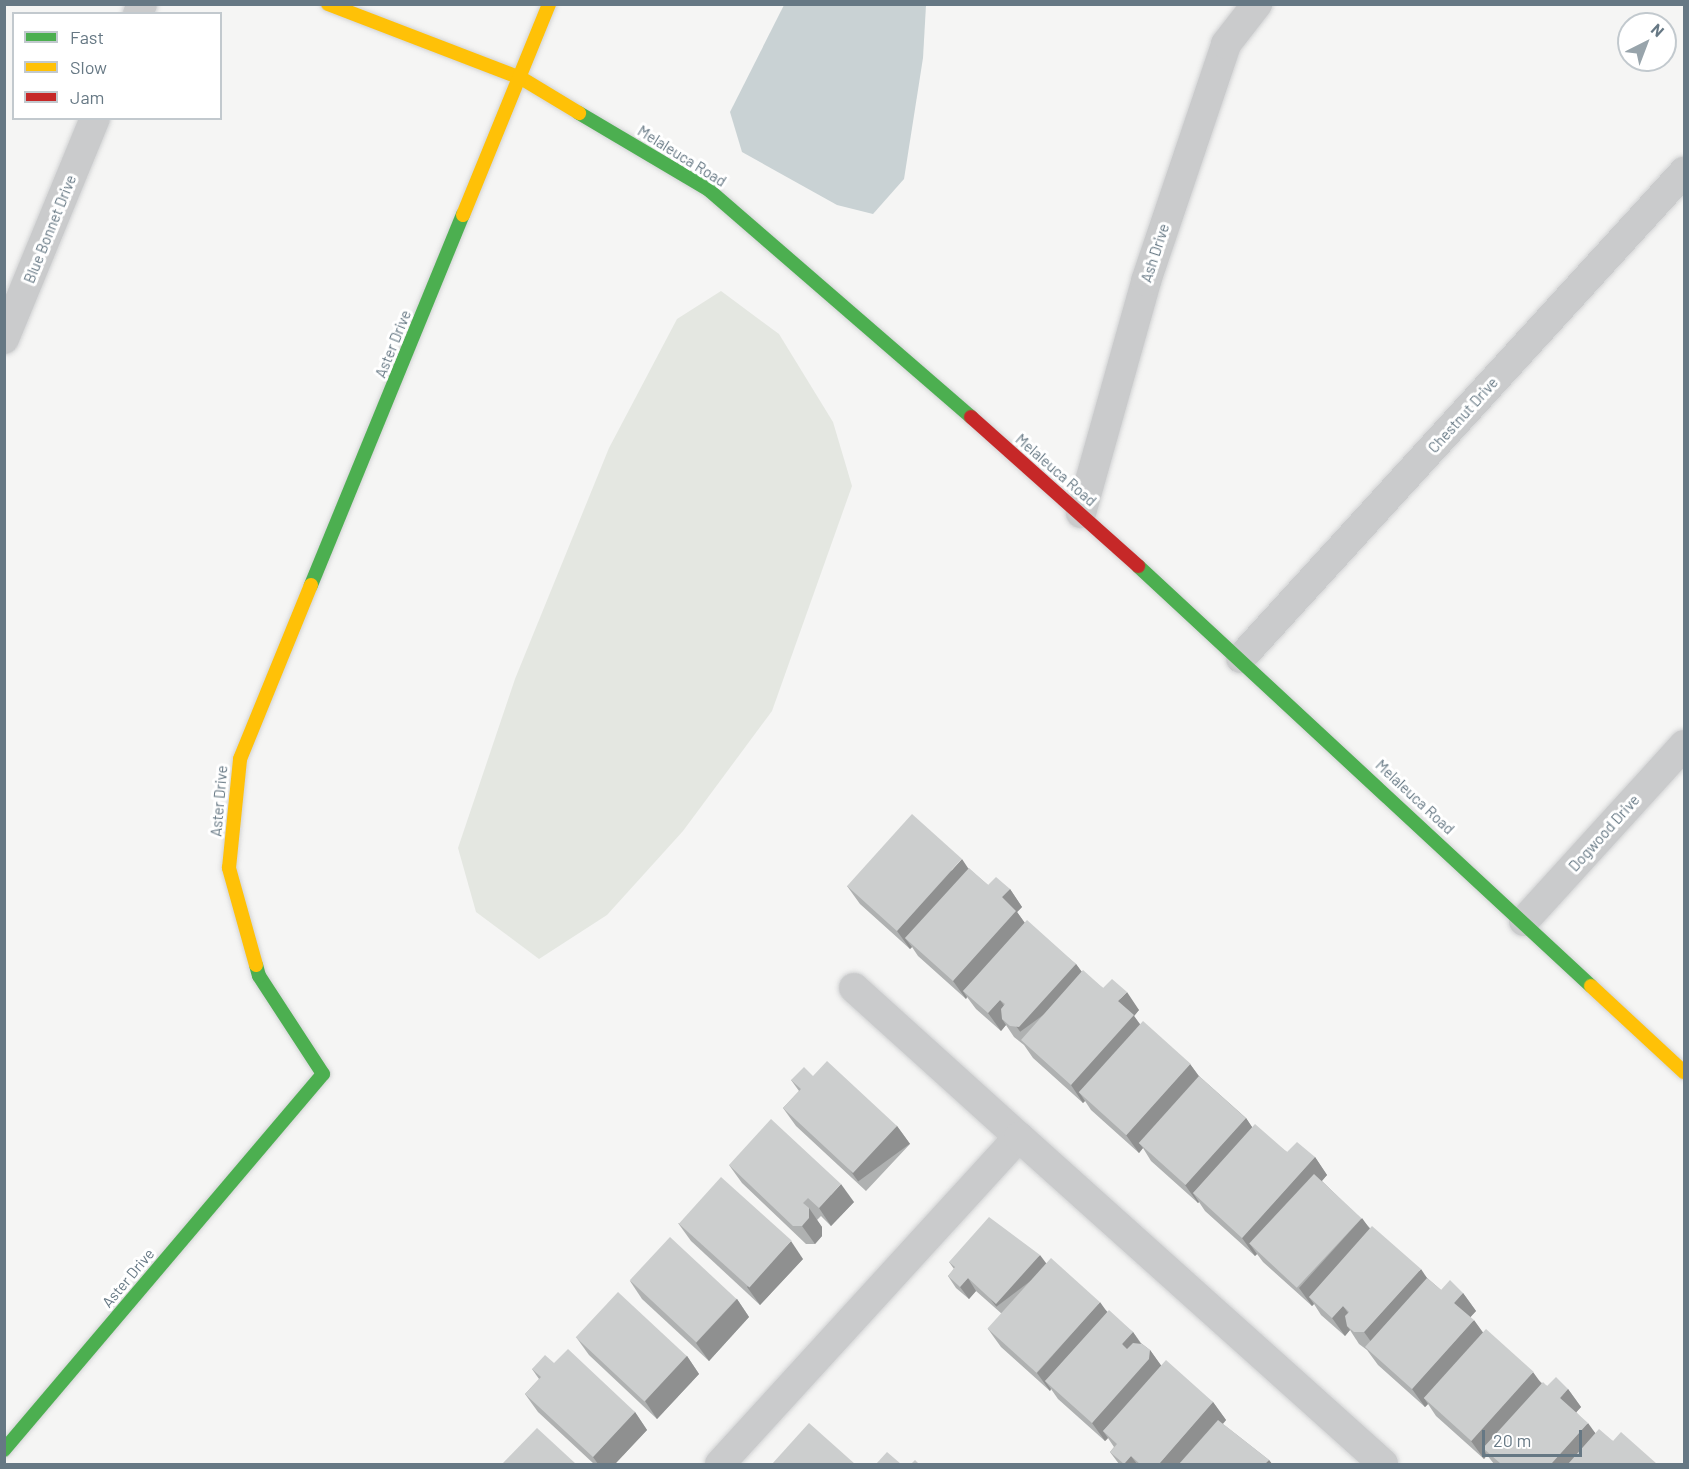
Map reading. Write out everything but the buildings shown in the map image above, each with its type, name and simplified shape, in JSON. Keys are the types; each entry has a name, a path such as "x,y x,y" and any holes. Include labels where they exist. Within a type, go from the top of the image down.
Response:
{"street":[{"name":"Melaleuca Road","path":"328,4 521,78 709,190 1081,513 1241,658 1684,1072"},
{"name":"Aster Drive","path":"4,1450 323,1074 259,976 229,868 240,759 521,78 549,4"},
{"name":"Ash Drive","path":"1081,513 1146,281 1223,55 1227,44 1257,4"},
{"name":"Blue Bonnet Drive","path":"4,339 94,120"},
{"name":"Chestnut Drive","path":"1241,658 1684,172"},
{"name":"Dogwood Drive","path":"1524,921 1684,745"},
{"path":"854,988 1383,1464"},
{"path":"720,1464 1018,1137"}],"shaded area":[{"path":"784,5 926,5 923,58 904,179 873,214 837,205 742,152 730,112"},
{"path":"721,291 779,334 833,422 852,486 772,711 683,831 607,915 539,959 476,912 458,848 515,679 609,448 677,319"}],"traffic: fast":[{"path":"579,113 709,190 971,417"},
{"path":"311,585 463,215"},
{"path":"1138,566 1591,986"},
{"path":"4,1450 323,1074 259,976 256,965"}],"traffic: slow":[{"path":"328,4 521,78 579,113"},
{"path":"463,215 549,4"},
{"path":"256,965 229,868 240,759 311,585"},
{"path":"1591,986 1684,1072"}],"traffic: jam":[{"path":"971,417 1138,566"}]}
